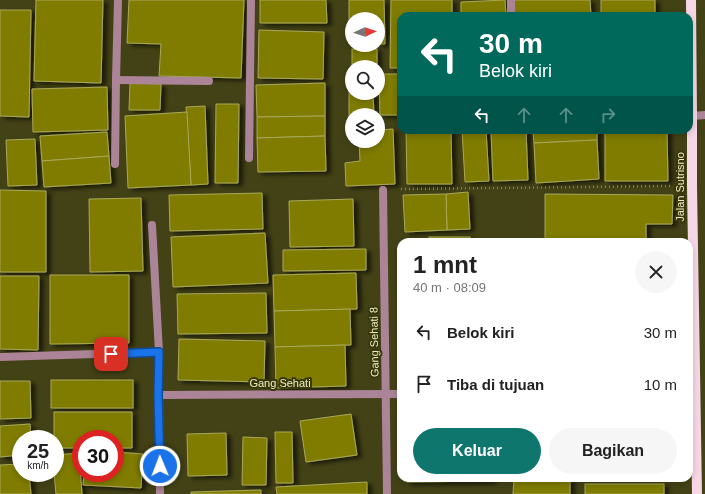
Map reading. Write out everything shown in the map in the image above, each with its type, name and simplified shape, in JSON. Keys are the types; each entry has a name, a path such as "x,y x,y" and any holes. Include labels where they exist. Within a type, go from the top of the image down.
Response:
{"main road":[{"name":"Jalan Sutrisno","path":"691,0 691,12"},
{"name":"Jalan Sutrisno","path":"692,134 692,238"},
{"name":"Jalan Sutrisno","path":"693,411 697,494"}],"street":[{"path":"115,164 118,0"},
{"path":"250,158 251,0"},
{"path":"511,0 511,12"},
{"path":"116,80 209,81"},
{"path":"693,116 705,115"},
{"name":"Gang Sehati 8","path":"383,190 387,494"},
{"path":"152,225 159,352 158,395 160,494"},
{"path":"0,356 159,352"},
{"name":"Gang Sehati","path":"158,395 397,394"}],"path":[{"path":"383,190 692,186"}],"building":[{"path":"36,0 103,0 101,83 34,81"},
{"path":"129,0 244,0 241,78 159,76 161,44 127,43"},
{"path":"260,0 326,0 327,23 260,23"},
{"path":"349,0 384,0 384,12 349,12"},
{"path":"391,0 452,0 452,12 397,12 397,68 390,68"},
{"path":"505,0 506,12 461,12 461,2"},
{"path":"513,0 590,0 591,12 513,12"},
{"path":"601,0 655,0 655,12 601,12"},
{"path":"0,10 31,10 29,117 0,116"},
{"path":"259,30 324,32 323,79 258,78"},
{"path":"352,52 377,52 377,60 352,60"},
{"path":"385,74 397,74 397,115 385,115 385,108 380,108 380,100 385,100"},
{"path":"130,83 161,84 160,110 129,110"},
{"path":"325,83 325,116 257,117 256,85"},
{"path":"107,87 108,130 33,132 32,89"},
{"path":"349,100 373,100 374,108 349,108"},
{"path":"216,104 239,104 238,183 215,183"},
{"path":"205,106 208,184 191,185 186,107"},
{"path":"187,112 191,185 128,188 125,116"},
{"path":"325,116 325,136 257,138 257,117"},
{"path":"393,129 395,184 346,186 345,163 360,161 359,148 385,148 385,130"},
{"path":"107,132 109,156 42,161 40,136"},
{"path":"406,134 451,134 452,184 407,184"},
{"path":"462,134 486,134 489,181 465,182"},
{"path":"491,134 526,134 528,180 493,181"},
{"path":"533,134 597,134 597,140 534,143"},
{"path":"605,134 667,134 668,181 605,181"},
{"path":"325,136 326,171 258,172 257,138"},
{"path":"35,139 37,185 8,186 6,140"},
{"path":"597,140 599,179 536,183 534,143"},
{"path":"109,156 111,183 44,187 42,161"},
{"path":"0,190 46,191 46,272 0,272"},
{"path":"468,192 470,229 447,230 446,194"},
{"path":"262,193 263,229 170,231 169,195"},
{"path":"446,194 447,230 405,232 403,195"},
{"path":"545,194 673,195 672,224 646,224 646,238 545,238"},
{"path":"141,198 143,271 90,272 89,199"},
{"path":"353,199 354,246 290,247 289,201"},
{"path":"265,233 268,283 173,287 171,237"},
{"path":"429,237 470,237 470,238"},
{"path":"366,249 366,270 283,271 283,250"},
{"path":"356,273 357,309 274,311 273,275"},
{"path":"50,275 129,275 129,343 50,344"},
{"path":"0,276 39,276 38,350 0,349"},
{"path":"266,293 267,333 178,334 177,294"},
{"path":"350,309 351,345 275,347 274,311"},
{"path":"179,339 265,341 264,382 178,380"},
{"path":"345,345 346,386 276,388 275,347"},
{"path":"51,380 133,380 133,408 51,408"},
{"path":"0,381 30,381 31,418 0,419"},
{"path":"54,412 132,412 132,448 124,448 124,430 72,430 72,448 64,448 64,430 54,430"},
{"path":"351,414 357,455 306,462 300,421"},
{"path":"30,424 30,430 12,430 12,456 0,457 0,426"},
{"path":"275,432 292,432 293,483 276,483"},
{"path":"226,433 227,475 188,476 187,434"},
{"path":"243,437 267,438 266,485 242,485"},
{"path":"124,453 143,454 141,488 83,485 83,482 124,482"},
{"path":"64,454 72,454 72,482 81,482 82,494 56,494 55,482 64,482"},
{"path":"12,464 12,482 30,482 31,494 0,494 0,465"},
{"path":"367,482 367,494 277,494 276,487"},
{"path":"514,482 570,482 570,494 513,494"},
{"path":"585,484 664,484 664,494 585,494"},
{"path":"261,490 261,494 191,494 191,492"}],"route":[{"path":"111,354 159,352 158,395 160,466"}]}
